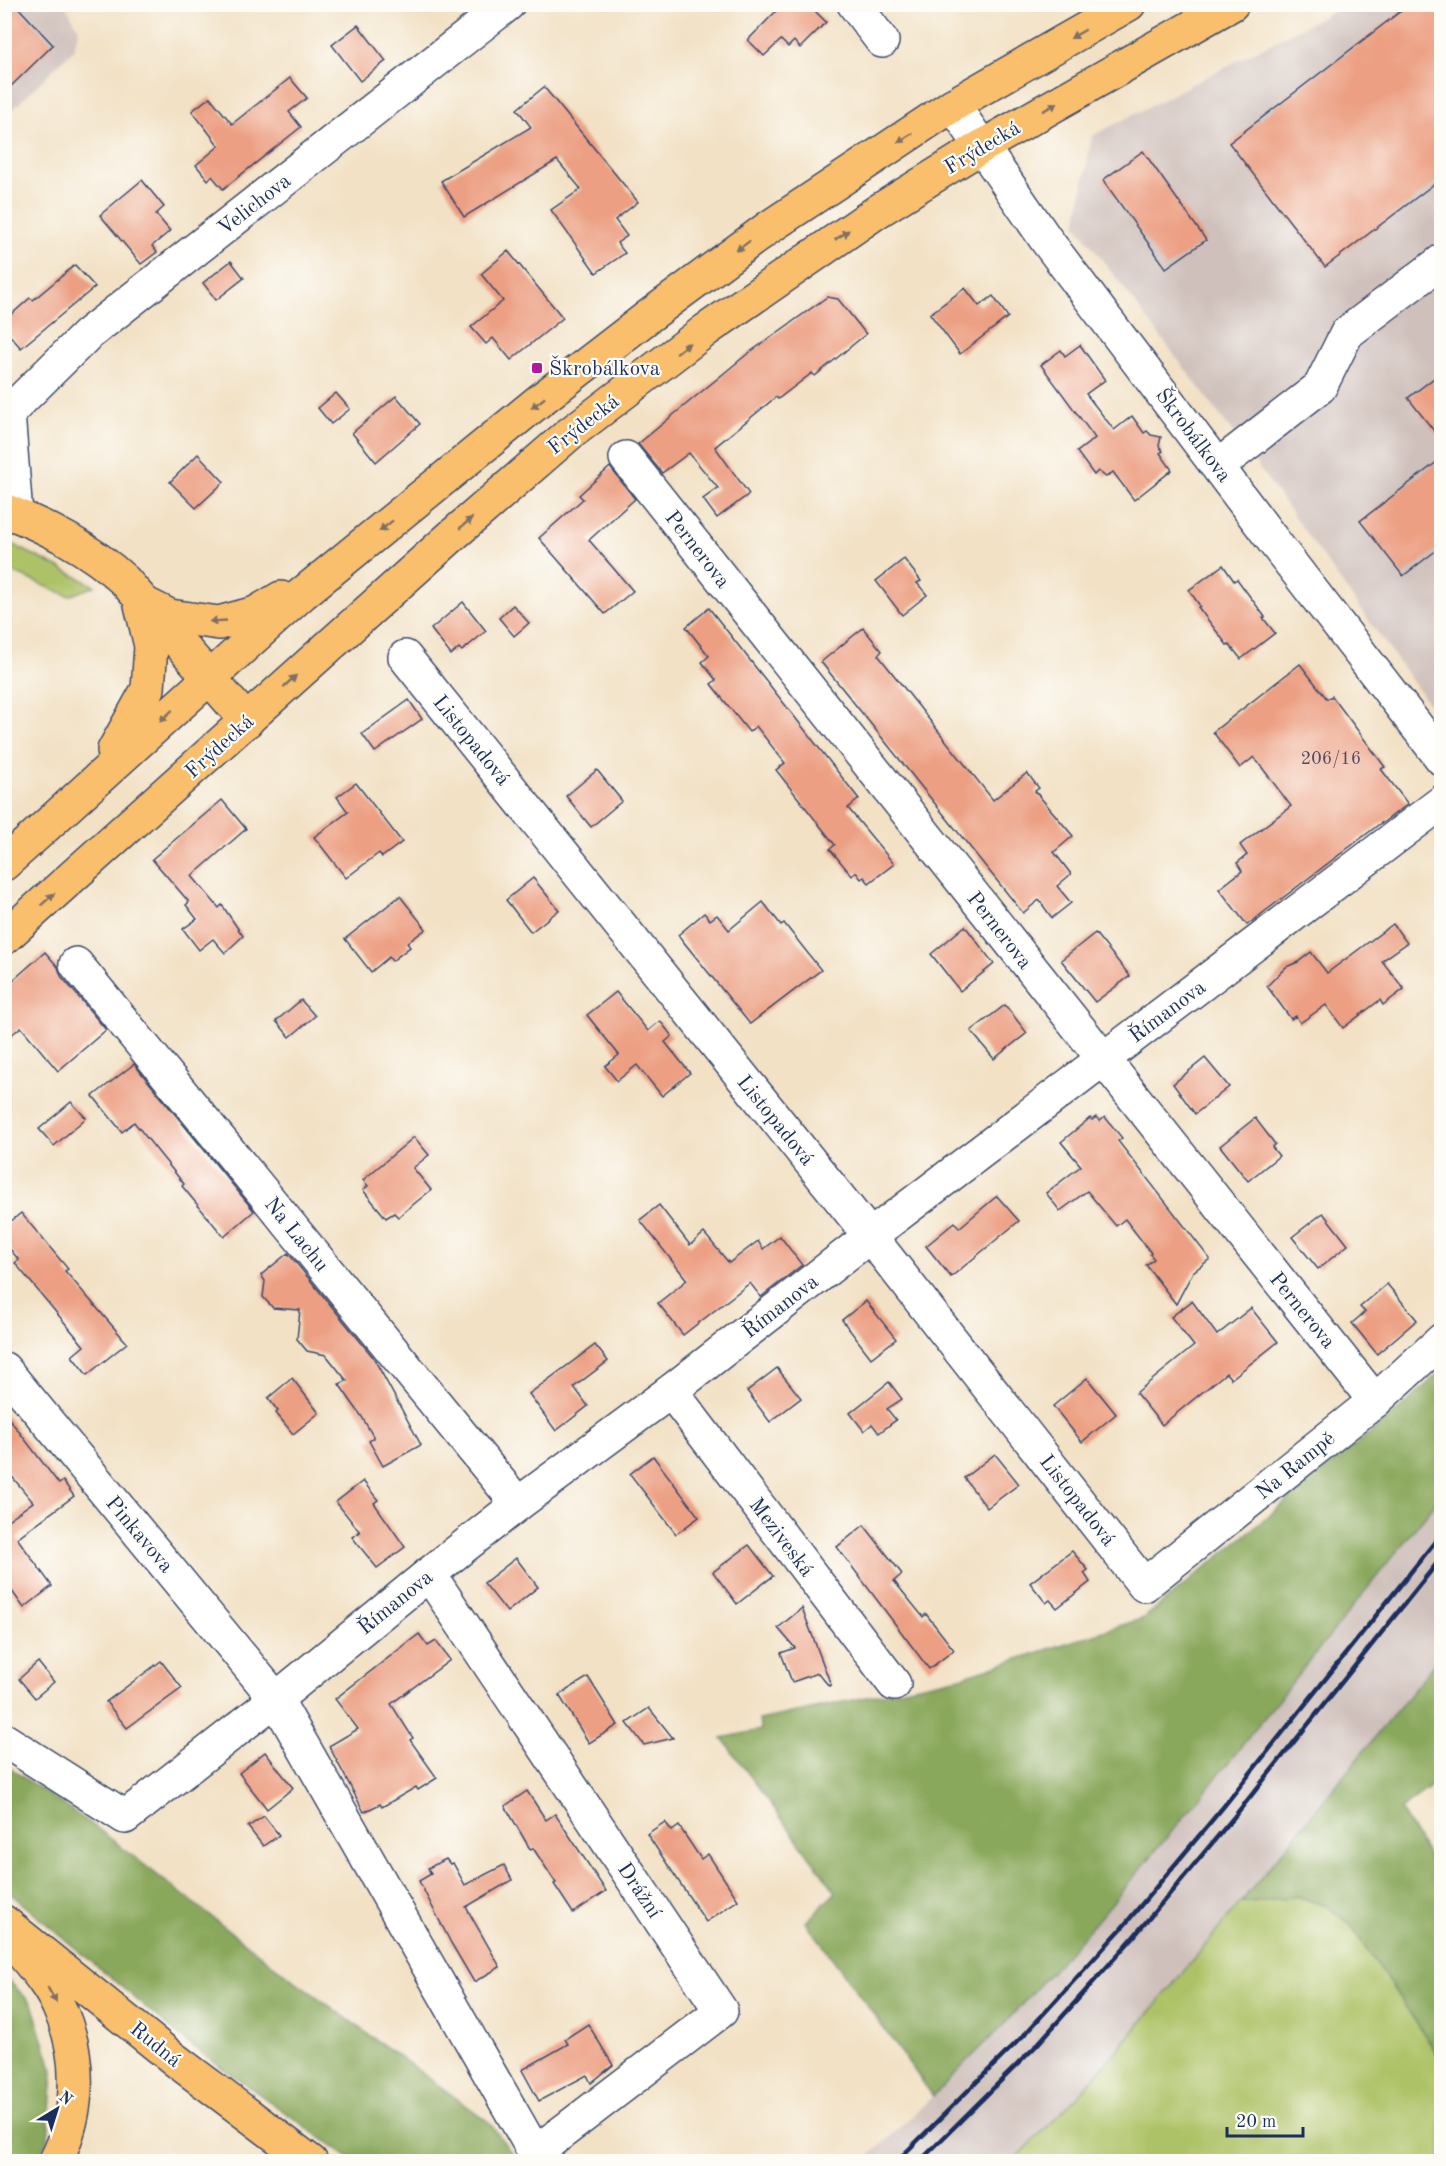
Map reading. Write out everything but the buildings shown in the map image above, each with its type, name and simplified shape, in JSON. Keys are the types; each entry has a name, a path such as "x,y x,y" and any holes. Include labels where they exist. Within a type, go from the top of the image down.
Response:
{"main road":[{"path":"4,864 209,677 344,560 539,401 667,302 768,228 953,105 1129,4"},
{"name":"Frýdecká","path":"4,938 454,534 568,435 706,330 878,211 981,147 1232,4"},
{"path":"10,513 57,533 91,552 125,581 247,721"},
{"path":"140,600 170,616 219,623 256,612 344,560"},
{"path":"91,785 129,727 148,689 151,646 140,600"},
{"name":"Rudná","path":"4,1922 174,2059 311,2162"},
{"path":"4,1932 50,1989 71,2043 75,2066 75,2105 66,2137 55,2162"}],"street":[{"name":"Velichova","path":"6,411 87,334 508,4"},
{"path":"854,4 882,41"},
{"name":"Škrobálkova","path":"953,105 1047,241 1442,759"},
{"path":"1218,466 1320,387 1347,333 1442,261"},
{"path":"6,411 10,513"},
{"name":"Pernerova","path":"626,458 1375,1401"},
{"name":"Listopadová","path":"405,657 870,1236 1144,1585"},
{"name":"Římanova","path":"4,1740 125,1817 518,1504 671,1391 870,1236 1442,802"},
{"name":"Na Lachu","path":"76,964 518,1504"},
{"name":"Na Rampě","path":"1144,1585 1375,1401 1442,1340"},
{"name":"Pinkavova","path":"4,1369 276,1699 535,2153"},
{"name":"Meziveská","path":"671,1391 894,1684"},
{"name":"Drážní","path":"429,1574 721,2011 535,2153"}],"shaded area":[{"path":"5,5 65,5 79,29 73,50 5,117"},
{"path":"1345,5 1441,5 1441,715 1438,717 1244,447 1076,225 1092,136"},
{"path":"1441,1496 1441,1656 1156,2005 1078,2096 1012,2161 863,2162 933,2096 1008,2020 1101,1916 1204,1793"}],"green space":[{"path":"4,541 95,586 69,596 5,569"},
{"path":"1441,1371 1441,1496 1204,1793 1101,1916 1008,2020 933,2096 806,1922 836,1892 722,1738 761,1730 759,1720 965,1676 1144,1618 1403,1406"},
{"path":"1441,1656 1441,1779 1400,1809 1441,1877 1441,2059 1349,1923 1326,1906 1297,1896 1269,1901 1241,1902"},
{"path":"4,1764 93,1825 272,1964 489,2122 515,2158 527,2161 354,2161 194,2048 5,1889"},
{"path":"1297,1896 1326,1906 1349,1923 1441,2059 1441,2161 1012,2162 1078,2096 1241,1902 1269,1901"},
{"path":"4,1976 32,2004 53,2071 48,2139 34,2161 5,2161"}],"railway":[{"path":"896,2162 1026,2033 1121,1929 1224,1806 1442,1533"},
{"path":"919,2162 1036,2046 1130,1941 1234,1817 1442,1557"}],"place":[{"name":"Škrobálkova","path":"537,368"}]}
